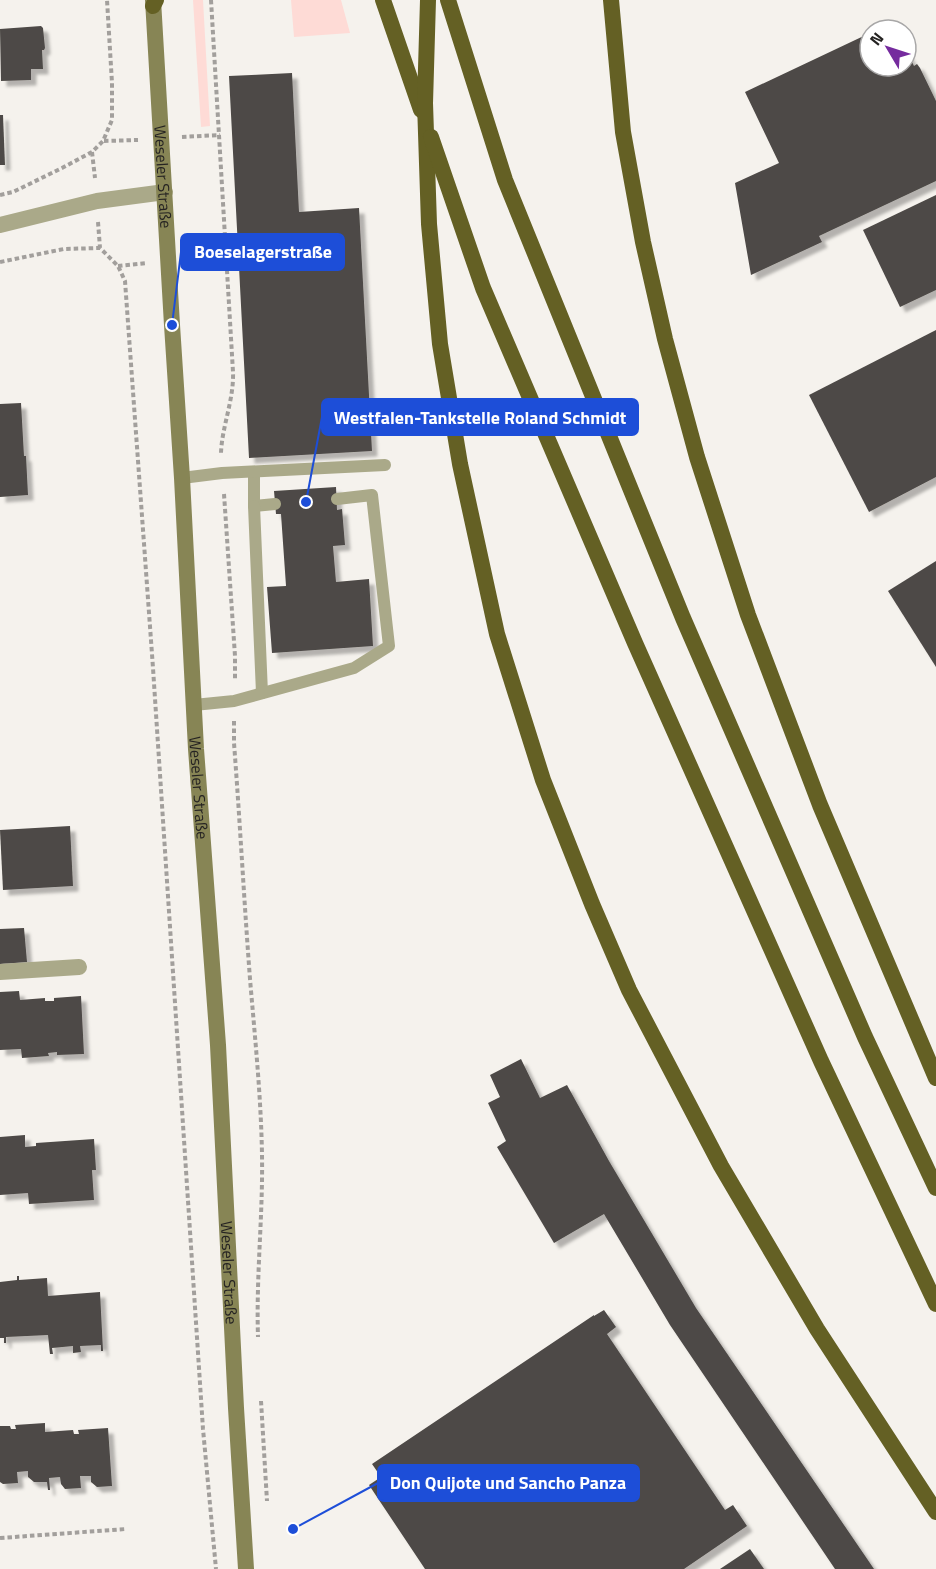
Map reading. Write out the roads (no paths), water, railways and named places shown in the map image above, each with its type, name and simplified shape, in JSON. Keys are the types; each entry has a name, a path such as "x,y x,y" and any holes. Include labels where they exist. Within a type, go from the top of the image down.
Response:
{"highway":[{"path":"383,0 483,288 635,644 811,1039 936,1304"},
{"path":"428,0 425,103 429,224 440,344 460,464 497,634 543,780 629,990 721,1166 817,1329 936,1512"},
{"path":"448,0 505,180 683,618 865,1037 936,1188"},
{"path":"611,0 623,132 643,242 664,339 697,457 748,615 816,794 936,1078"}],"main road":[{"name":"Weseler Straße","path":"154,1 194,705 218,1046 246,1569"}],"street":[{"path":"0,225 97,201 165,192"},
{"path":"0,972 79,967"}],"lane":[{"path":"182,478 222,473 386,465"},
{"path":"254,472 262,693"},
{"path":"194,705 234,701 354,668 389,646 372,495 337,499"},
{"path":"254,506 275,504"}],"place":[{"name":"Boeselagerstraße","path":"172,325"},
{"name":"Westfalen-Tankstelle Roland Schmidt","path":"306,502"},
{"name":"Don Quijote und Sancho Panza","path":"293,1529"}]}
